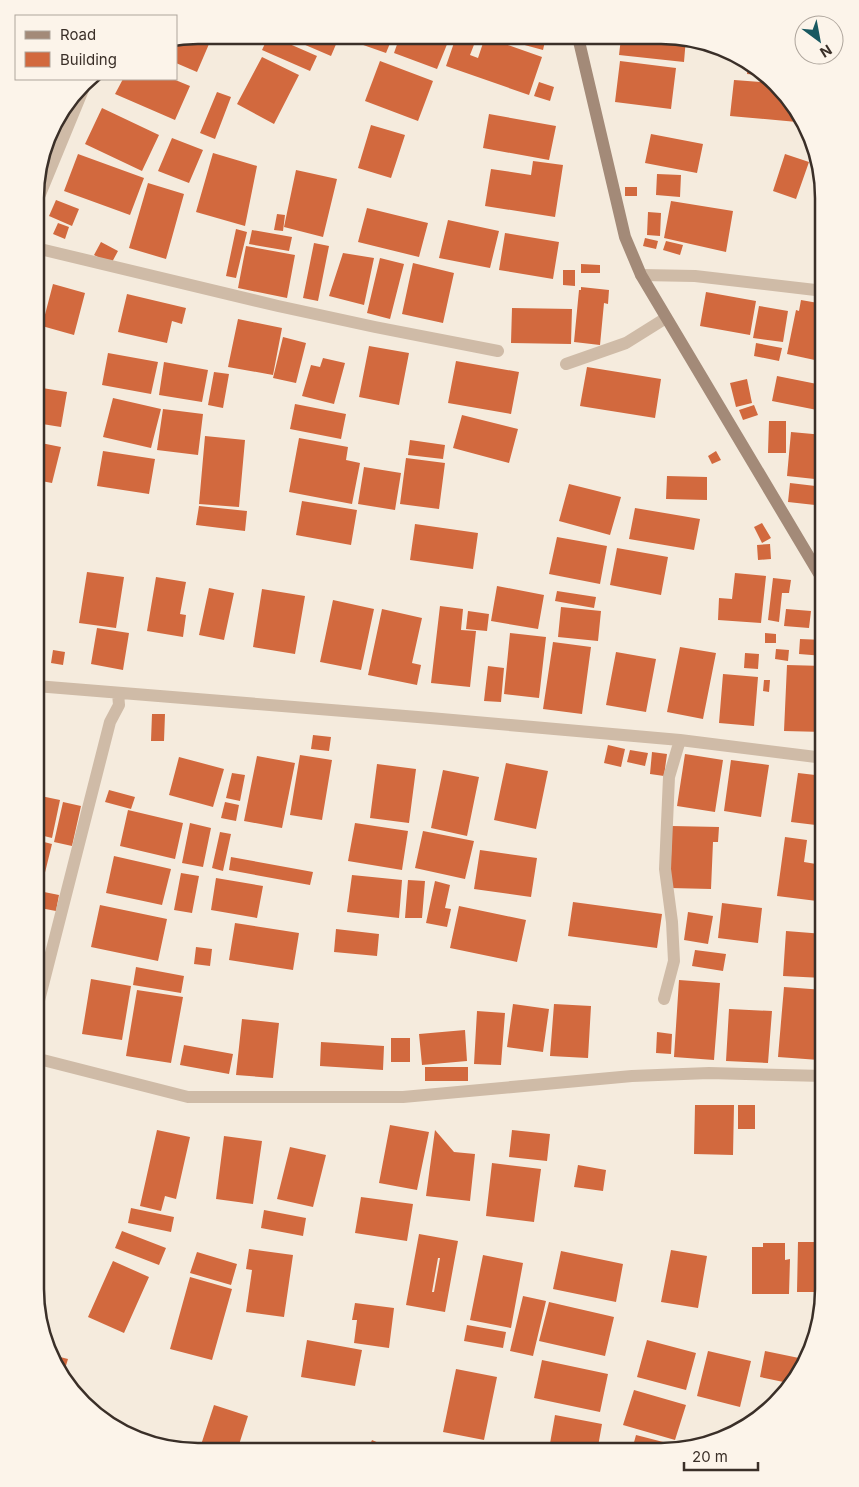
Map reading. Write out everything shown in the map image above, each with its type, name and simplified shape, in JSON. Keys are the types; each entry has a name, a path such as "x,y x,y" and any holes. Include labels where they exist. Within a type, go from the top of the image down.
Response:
{"street":[{"path":"580,44 624,236 641,275 815,567"},
{"path":"45,183 78,101"},
{"path":"44,250 278,306 498,351"},
{"path":"641,275 695,276 815,291"},
{"path":"566,364 626,343 666,318"},
{"path":"44,687 680,740 815,757"},
{"path":"44,981 110,722 119,705 118,693"},
{"path":"664,999 674,961 672,922 665,869 669,777 680,740"},
{"path":"44,1060 188,1097 403,1097 632,1076 709,1073 815,1076"}],"building":[{"path":"209,44 197,72 178,64 178,45"},
{"path":"265,44 290,44 317,56 310,71 262,50"},
{"path":"303,44 336,44 331,56"},
{"path":"360,44 390,44 386,53"},
{"path":"397,44 447,44 437,69 394,53"},
{"path":"454,44 474,44 470,55 478,58 483,44 505,44 542,57 529,95 446,66"},
{"path":"521,44 544,44 543,50"},
{"path":"620,44 671,44 685,46 684,62 619,55"},
{"path":"262,57 299,75 274,124 237,104"},
{"path":"380,61 433,81 418,121 365,101"},
{"path":"620,61 676,68 671,109 615,102"},
{"path":"122,80 175,80 190,86 175,120 115,94"},
{"path":"734,80 763,82 777,96 794,122 730,116"},
{"path":"539,82 554,87 550,101 534,96"},
{"path":"217,92 231,97 215,139 200,133"},
{"path":"102,108 159,135 142,171 85,144"},
{"path":"489,114 556,126 549,160 483,148"},
{"path":"371,125 405,135 391,178 358,168"},
{"path":"651,134 703,144 697,173 645,163"},
{"path":"172,138 203,150 189,183 158,171"},
{"path":"213,153 257,166 245,226 196,212"},
{"path":"78,154 144,178 130,215 64,191"},
{"path":"785,154 809,162 796,199 773,191"},
{"path":"533,161 563,165 555,217 485,206 491,169 531,175"},
{"path":"296,170 337,179 323,237 284,227"},
{"path":"657,174 681,175 680,197 656,195"},
{"path":"148,183 184,194 166,259 129,248"},
{"path":"625,187 637,187 637,196 625,196"},
{"path":"56,200 79,209 72,226 49,216"},
{"path":"671,201 733,211 726,252 664,238"},
{"path":"367,208 428,223 419,257 358,242"},
{"path":"648,212 661,213 660,236 647,235"},
{"path":"277,214 285,215 283,231 274,230"},
{"path":"448,220 499,231 490,268 439,258"},
{"path":"58,223 69,227 65,239 53,234"},
{"path":"236,229 247,232 236,278 226,276"},
{"path":"252,230 292,237 289,251 249,244"},
{"path":"505,233 559,242 553,279 499,270"},
{"path":"645,238 658,241 656,249 643,246"},
{"path":"666,241 683,245 680,255 663,250"},
{"path":"101,242 118,251 111,264 94,255"},
{"path":"314,243 329,246 318,301 303,298"},
{"path":"246,246 295,255 287,298 238,288"},
{"path":"343,253 374,258 364,305 329,296"},
{"path":"380,258 404,264 390,319 367,313"},
{"path":"413,263 454,273 443,323 402,314"},
{"path":"581,264 600,265 600,273 581,273"},
{"path":"563,270 575,270 575,286 563,285"},
{"path":"53,284 85,293 74,335 44,327 44,318"},
{"path":"581,287 609,290 608,304 604,303 600,345 574,342 579,290 581,290"},
{"path":"706,292 756,301 750,335 700,326"},
{"path":"127,294 186,308 182,324 172,321 167,343 118,332"},
{"path":"801,300 815,302 815,360 787,354 796,310 799,311"},
{"path":"759,306 788,311 783,342 753,338"},
{"path":"512,308 572,309 571,344 511,343"},
{"path":"238,319 282,328 273,375 228,367"},
{"path":"283,337 306,343 296,383 273,378"},
{"path":"756,343 782,348 779,361 754,356"},
{"path":"369,346 409,353 399,405 359,397"},
{"path":"108,353 158,362 151,394 102,385"},
{"path":"323,358 345,363 334,404 302,396 311,365 320,367"},
{"path":"456,361 519,372 511,414 448,403"},
{"path":"164,362 208,370 202,402 159,395"},
{"path":"587,367 661,379 655,418 580,406"},
{"path":"214,372 229,374 223,408 208,405"},
{"path":"777,376 815,384 815,410 772,401"},
{"path":"747,379 752,403 736,407 730,383"},
{"path":"44,388 67,392 61,427 44,424"},
{"path":"113,398 161,409 151,448 103,437"},
{"path":"295,404 346,414 341,439 290,429"},
{"path":"754,405 758,415 743,420 739,410"},
{"path":"163,409 203,414 198,455 157,450"},
{"path":"462,415 518,429 509,463 453,448"},
{"path":"769,421 786,421 786,453 768,453"},
{"path":"791,432 815,434 815,479 787,476"},
{"path":"205,436 245,440 239,507 199,504"},
{"path":"299,438 348,447 346,460 360,463 352,504 289,492"},
{"path":"410,440 445,445 443,459 408,455"},
{"path":"44,444 61,447 52,483 44,482"},
{"path":"103,451 155,459 149,494 97,486"},
{"path":"716,451 721,460 712,464 708,456"},
{"path":"406,458 445,463 439,509 400,504"},
{"path":"364,467 401,473 395,510 358,504"},
{"path":"667,476 707,477 707,500 666,499"},
{"path":"790,483 815,486 815,505 788,502"},
{"path":"569,484 621,497 610,535 559,521"},
{"path":"302,501 357,510 351,545 296,535"},
{"path":"199,506 247,511 245,531 196,525"},
{"path":"635,508 700,519 694,550 629,539"},
{"path":"762,523 771,538 762,543 754,527"},
{"path":"415,524 478,533 473,569 410,560"},
{"path":"557,537 607,546 600,584 549,574"},
{"path":"770,544 771,559 758,560 757,545"},
{"path":"617,548 668,557 661,595 610,585"},
{"path":"87,572 124,577 116,628 79,623"},
{"path":"735,573 766,576 761,623 718,620 719,598 732,599"},
{"path":"156,577 186,582 180,614 186,615 183,637 147,631"},
{"path":"773,578 791,580 789,593 782,593 779,622 768,620"},
{"path":"497,586 544,595 538,629 491,621"},
{"path":"209,588 234,593 224,640 199,635"},
{"path":"262,589 305,596 295,654 253,647"},
{"path":"557,591 596,597 594,608 555,601"},
{"path":"333,600 374,609 361,670 320,662"},
{"path":"440,606 463,609 461,630 476,631 470,687 431,683"},
{"path":"561,607 601,611 598,641 558,637"},
{"path":"382,609 422,618 412,663 421,665 417,685 368,675"},
{"path":"786,609 811,611 809,628 784,626"},
{"path":"468,611 489,614 487,631 466,629"},
{"path":"97,628 129,633 123,670 91,664"},
{"path":"510,633 546,637 539,698 504,694"},
{"path":"765,633 776,634 776,643 765,643"},
{"path":"800,639 815,640 815,655 799,654"},
{"path":"553,642 591,647 582,714 543,709"},
{"path":"680,647 716,653 703,719 667,712"},
{"path":"776,649 789,650 788,661 775,659"},
{"path":"53,650 65,652 63,665 51,663"},
{"path":"616,652 656,659 646,712 606,705"},
{"path":"745,653 759,654 758,669 744,668"},
{"path":"787,665 815,666 815,732 784,731"},
{"path":"488,666 504,668 501,702 484,701"},
{"path":"723,674 758,677 754,726 719,723"},
{"path":"764,680 770,680 769,692 763,691"},
{"path":"152,714 165,714 164,741 151,741"},
{"path":"313,735 331,737 329,751 311,749"},
{"path":"608,745 625,749 621,767 604,763"},
{"path":"630,750 648,753 645,766 627,762"},
{"path":"652,752 667,754 664,776 650,774"},
{"path":"685,754 723,760 715,812 677,806"},
{"path":"300,755 332,760 322,820 290,815"},
{"path":"257,756 295,763 282,828 244,821"},
{"path":"179,757 224,769 213,807 169,795"},
{"path":"731,760 769,765 761,817 724,811"},
{"path":"506,763 548,771 536,829 494,820"},
{"path":"377,764 416,769 409,823 370,818"},
{"path":"443,770 479,777 467,836 431,828"},
{"path":"232,773 245,775 240,801 226,798"},
{"path":"798,773 815,775 815,825 791,822"},
{"path":"109,790 135,797 131,809 105,802"},
{"path":"44,797 60,800 52,838 44,836"},
{"path":"63,802 81,806 72,846 54,842"},
{"path":"225,802 239,805 236,821 221,818"},
{"path":"128,810 183,823 175,859 120,846"},
{"path":"190,823 211,828 203,867 182,863"},
{"path":"355,823 408,831 402,870 348,861"},
{"path":"672,826 719,827 718,842 713,842 711,889 670,888"},
{"path":"423,831 474,841 465,879 415,868"},
{"path":"220,832 231,834 223,871 212,868"},
{"path":"785,837 807,840 804,862 815,864 815,901 777,896"},
{"path":"44,842 52,844 44,877"},
{"path":"480,850 537,858 531,897 474,889"},
{"path":"114,856 171,869 162,905 106,893"},
{"path":"231,857 313,872 310,885 229,870"},
{"path":"181,873 199,876 192,913 174,910"},
{"path":"352,875 402,880 399,918 347,912"},
{"path":"216,878 263,886 257,918 211,910"},
{"path":"408,880 425,881 422,918 405,918"},
{"path":"435,881 450,885 445,908 451,909 447,927 426,923"},
{"path":"44,892 59,895 56,911 44,909"},
{"path":"573,902 662,914 657,948 568,936"},
{"path":"722,903 762,908 758,943 718,938"},
{"path":"100,905 167,919 158,961 91,947"},
{"path":"459,906 526,920 517,962 450,948"},
{"path":"688,912 713,916 708,944 684,940"},
{"path":"235,923 299,933 293,970 229,960"},
{"path":"336,929 379,934 377,956 334,952"},
{"path":"786,931 815,933 815,978 783,976"},
{"path":"196,947 212,949 210,966 194,964"},
{"path":"695,950 726,954 723,971 692,966"},
{"path":"136,967 184,976 181,993 133,985"},
{"path":"91,979 131,986 122,1040 82,1034"},
{"path":"679,980 720,983 714,1060 674,1057"},
{"path":"784,987 815,989 815,1060 778,1057"},
{"path":"137,990 183,997 171,1063 126,1056"},
{"path":"513,1004 549,1009 543,1052 507,1047"},
{"path":"554,1004 591,1006 588,1058 550,1056"},
{"path":"729,1009 772,1011 768,1063 726,1061"},
{"path":"477,1011 505,1013 501,1065 474,1064"},
{"path":"242,1019 279,1023 273,1078 236,1075"},
{"path":"465,1030 467,1061 422,1065 419,1034"},
{"path":"657,1032 672,1034 671,1054 656,1053"},
{"path":"391,1038 410,1038 410,1062 391,1062"},
{"path":"321,1042 384,1046 383,1070 320,1066"},
{"path":"184,1045 233,1054 229,1074 180,1065"},
{"path":"425,1067 468,1067 468,1081 425,1081"},
{"path":"695,1105 734,1105 733,1155 694,1154"},
{"path":"738,1105 755,1105 755,1129 738,1129"},
{"path":"390,1125 429,1132 417,1190 379,1183"},
{"path":"157,1130 190,1137 176,1199 165,1196 161,1211 140,1206"},
{"path":"435,1130 454,1152 475,1154 470,1201 426,1196"},
{"path":"512,1130 550,1134 547,1161 509,1157"},
{"path":"224,1136 262,1141 253,1204 216,1199"},
{"path":"290,1147 326,1155 313,1207 277,1199"},
{"path":"492,1163 541,1169 534,1222 486,1216"},
{"path":"578,1165 606,1170 603,1191 574,1187"},
{"path":"361,1197 413,1204 407,1241 355,1233"},
{"path":"131,1208 174,1217 171,1232 128,1223"},
{"path":"264,1210 306,1218 303,1236 261,1228"},
{"path":"122,1231 166,1248 159,1265 115,1248"},
{"path":"419,1234 458,1241 445,1312 406,1305","holes":["438,1258 440,1258 434,1292 432,1292"]},
{"path":"798,1242 815,1242 815,1292 797,1292"},
{"path":"763,1243 785,1243 785,1260 790,1259 789,1294 752,1294 752,1247 763,1247"},
{"path":"249,1249 293,1255 284,1317 246,1312 252,1270 246,1269"},
{"path":"671,1250 707,1256 698,1308 661,1302"},
{"path":"561,1251 623,1264 616,1302 553,1289"},
{"path":"197,1252 237,1264 231,1285 190,1273"},
{"path":"483,1255 523,1263 511,1328 470,1320"},
{"path":"113,1261 149,1277 124,1333 88,1317"},
{"path":"190,1277 232,1289 212,1360 170,1349"},
{"path":"523,1296 546,1301 533,1356 510,1351"},
{"path":"549,1302 614,1317 605,1356 539,1341"},
{"path":"355,1303 394,1308 389,1348 354,1343 357,1320 352,1320"},
{"path":"467,1325 506,1332 503,1348 464,1341"},
{"path":"307,1340 362,1350 355,1386 301,1377"},
{"path":"647,1340 696,1353 686,1390 637,1377"},
{"path":"708,1351 751,1361 740,1407 697,1396"},
{"path":"765,1351 799,1358 784,1382 760,1377"},
{"path":"60,1357 68,1359 66,1367"},
{"path":"542,1360 608,1374 600,1412 534,1398"},
{"path":"456,1369 497,1377 484,1440 443,1432"},
{"path":"634,1390 686,1405 675,1440 623,1425"},
{"path":"214,1405 248,1416 240,1443 202,1443"},
{"path":"555,1415 602,1424 599,1443 550,1443"},
{"path":"636,1435 666,1443 661,1443 634,1443"}]}
